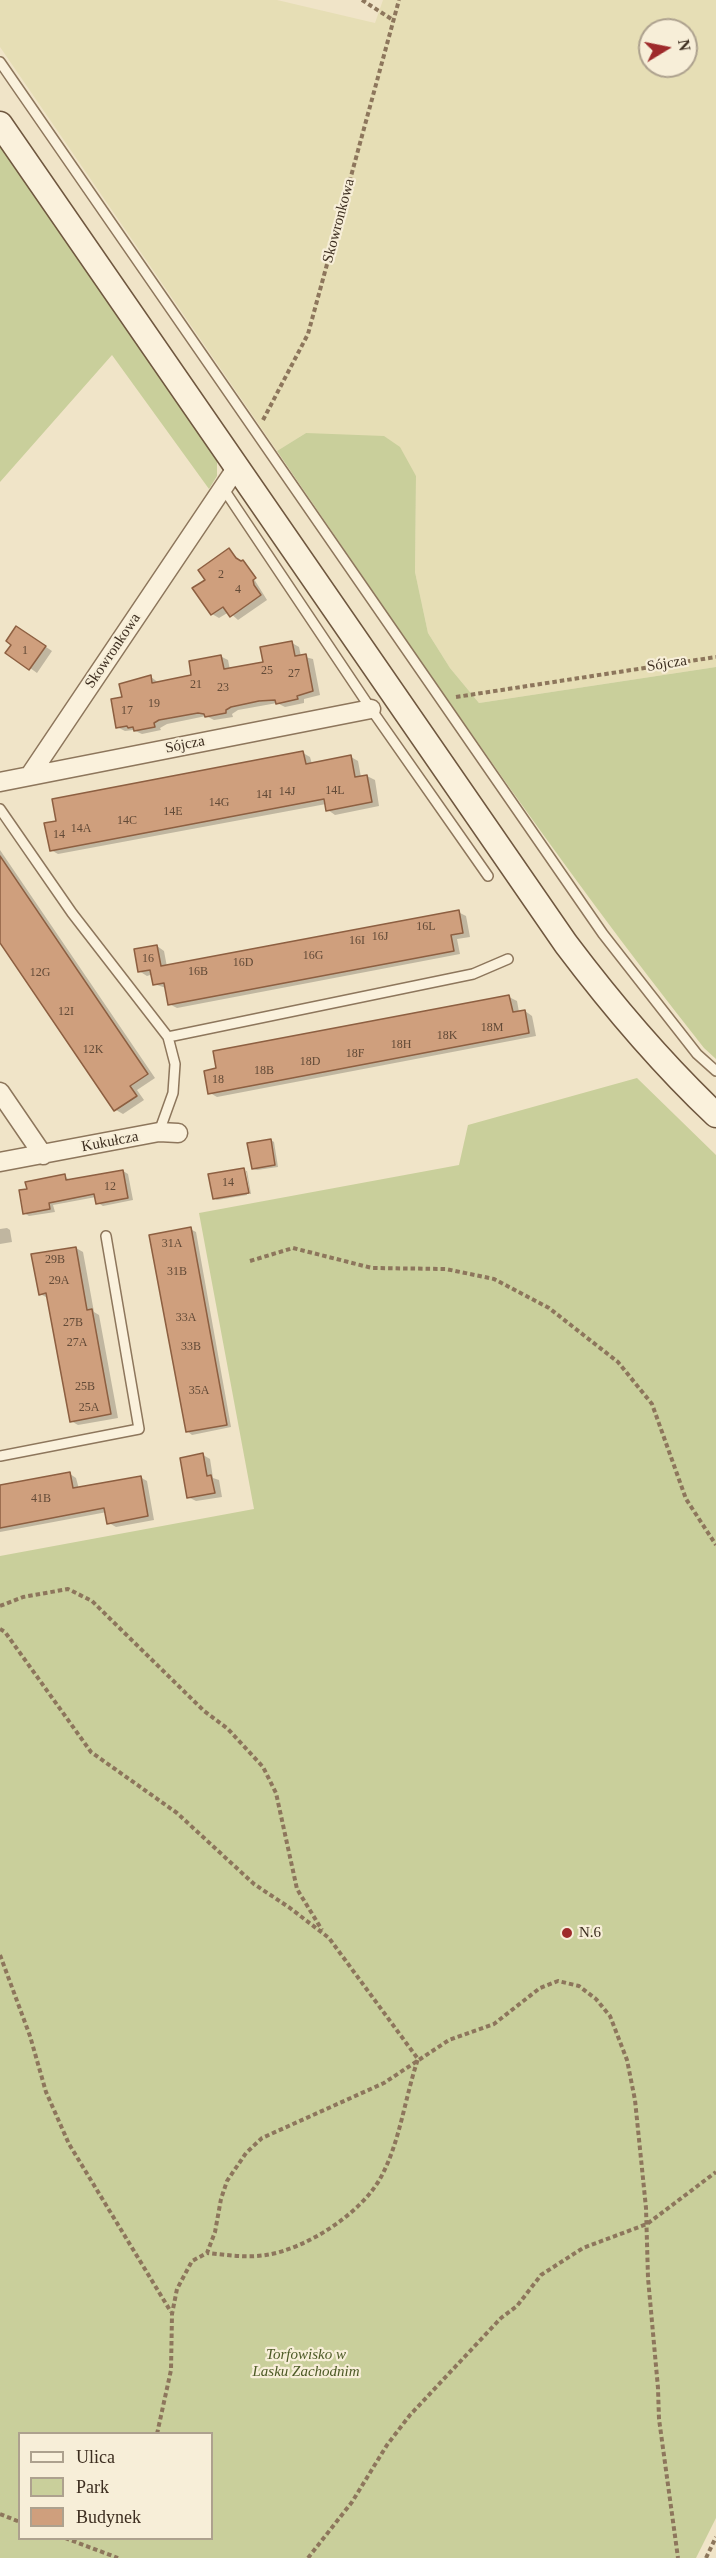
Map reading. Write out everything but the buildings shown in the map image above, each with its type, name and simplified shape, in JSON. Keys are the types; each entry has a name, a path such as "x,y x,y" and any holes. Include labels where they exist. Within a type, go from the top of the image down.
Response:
{"main road":[{"path":"0,124 566,944 606,997 668,1068 716,1115"}],"street":[{"name":"Skowronkowa","path":"30,775 237,467"},
{"name":"Sójcza","path":"0,782 371,709"},
{"path":"0,1092 43,1155"},
{"name":"Kukułcza","path":"0,1162 159,1132 178,1133"}],"lane":[{"path":"0,62 603,934 697,1054 716,1071"},
{"path":"223,488 371,709 488,876"},
{"path":"0,809 72,914 168,1036 175,1064 173,1093 159,1132"},
{"path":"168,1036 473,974 508,959"},
{"path":"0,1456 139,1429 106,1236"}],"path":[{"path":"362,0 393,20"},
{"name":"Skowronkowa","path":"256,433 308,334 399,0"},
{"name":"Sójcza","path":"440,700 716,657"},
{"path":"250,1261 293,1248 372,1268 446,1269 494,1279 549,1308 618,1362 652,1404 686,1499 716,1545"},
{"path":"0,1606 23,1598 68,1589 92,1601 204,1711 228,1729 263,1767 276,1793 297,1889 329,1938 418,2059"},
{"path":"0,1629 5,1632 36,1673 92,1752 177,1813 254,1884 329,1938"},
{"path":"0,1955 30,2036 46,2092 69,2144 172,2314"},
{"path":"207,2253 215,2232 227,2181 246,2153 262,2138 384,2083 449,2040 505,2018 540,1988 558,1981 579,1986 610,2016 627,2060 635,2100 647,2224 648,2278 659,2419 678,2558"},
{"path":"158,2432 171,2370 172,2314 177,2289 192,2261 207,2253 249,2257 269,2255 317,2236 346,2217 381,2178 418,2059"},
{"path":"308,2558 352,2502 387,2445 410,2415 501,2318 517,2306 541,2275 583,2248 647,2224 716,2172"},
{"path":"0,2514 18,2521"},
{"path":"706,2558 716,2537"},
{"path":"70,2540 118,2558"}],"shaded area":[{"path":"0,0 277,0 375,23 383,0 716,0 716,667 479,703 450,668 428,633 415,572 416,476 306,433 277,451 0,47"}],"green space":[{"path":"0,145 217,457 217,476 209,489 112,355 0,482"},
{"path":"306,433 384,436 400,447 416,476 415,572 428,633 450,668 479,703 716,667 716,1059 704,1048 648,976 538,828 277,451"},
{"name":"Torfowisko w Lasku Zachodnim","path":"637,1078 716,1155 716,2518 696,2558 0,2558 0,1556 254,1509 199,1213 459,1165 468,1125"}],"place":[{"name":"N.6","path":"567,1933"}]}
